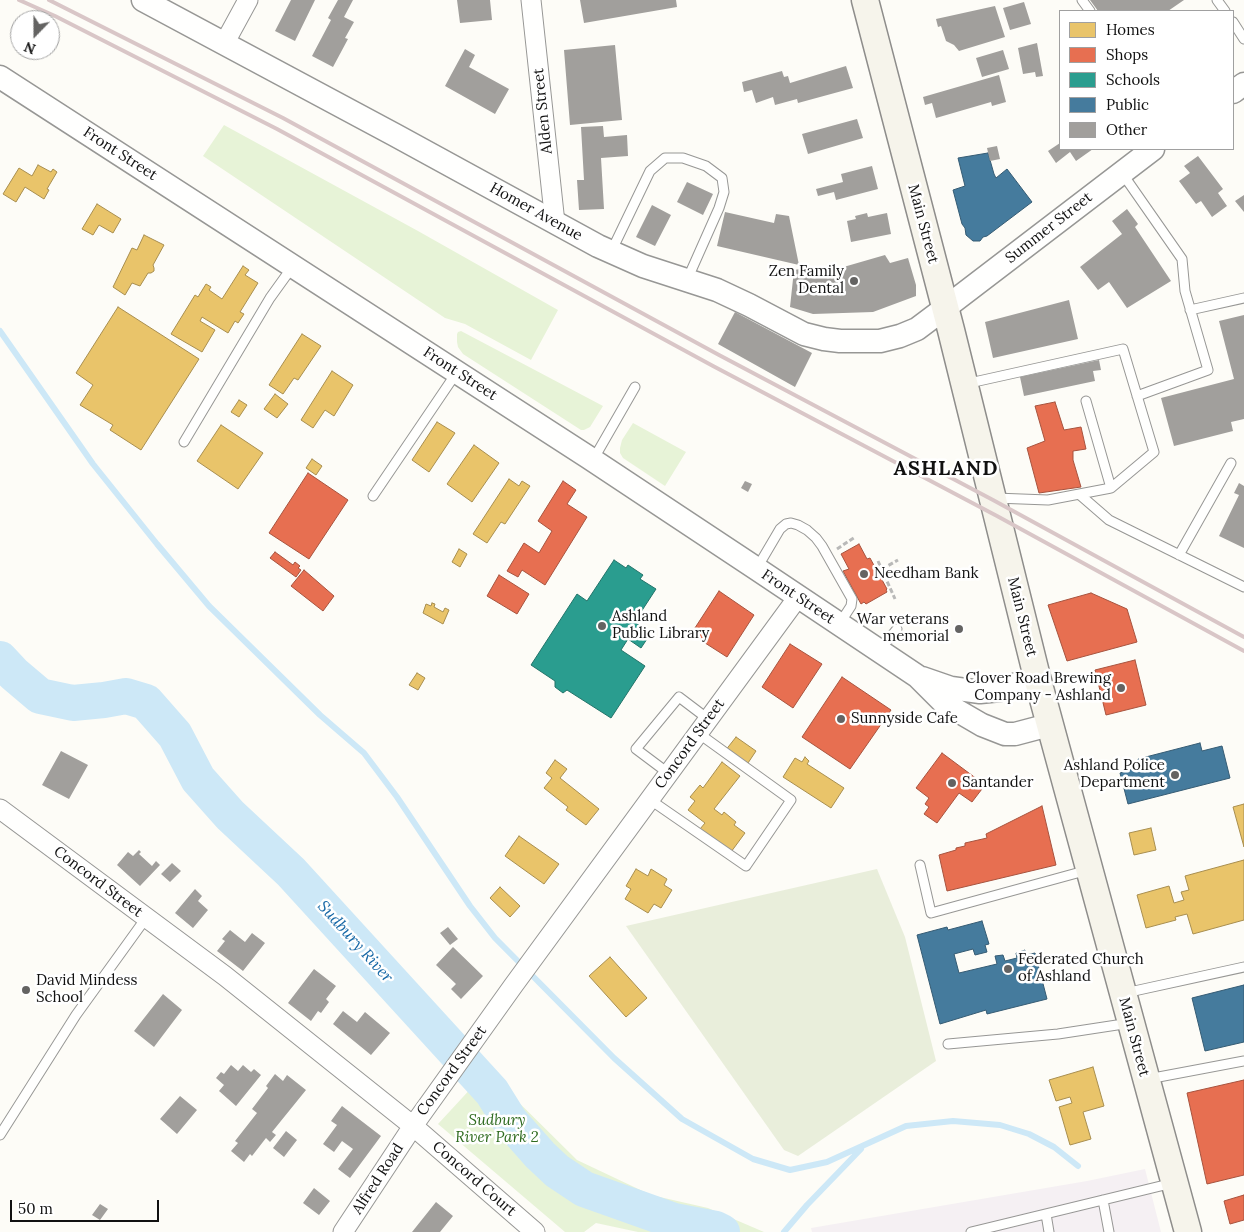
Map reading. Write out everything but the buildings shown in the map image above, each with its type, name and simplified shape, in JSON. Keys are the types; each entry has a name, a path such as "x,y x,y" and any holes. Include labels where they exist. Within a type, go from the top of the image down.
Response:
{"main road":[{"name":"Main Street","path":"864,0 945,308 1049,725 1188,1232"}],"street":[{"name":"Homer Avenue","path":"143,0 611,252 643,266 705,285 730,295 804,334 824,339 869,341 890,339 917,329 945,308"},
{"path":"224,44 248,0"},
{"name":"Alden Street","path":"531,0 554,222"},
{"name":"Front Street","path":"0,77 593,460 917,676 944,703 1000,733 1015,734 1049,725"},
{"name":"Summer Street","path":"945,308 1152,150"},
{"name":"Concord Street","path":"0,809 225,976 413,1126 534,956 798,597"},
{"name":"Front Street","path":"917,676 951,688 980,692 1005,689 1037,677"},
{"name":"Alfred Road","path":"343,1232 413,1126"},
{"name":"Concord Court","path":"413,1126 535,1232"}],"lane":[{"path":"1234,24 1244,39"},
{"path":"611,252 650,171 665,158 683,158 706,166 722,178 724,192 688,280"},
{"path":"1122,172 1182,259 1185,291 1208,370 1137,396"},
{"path":"184,442 270,298 293,266"},
{"path":"1190,310 1244,298"},
{"path":"964,384 1123,349 1154,452 1111,488 1048,500 992,498"},
{"path":"373,496 457,372"},
{"path":"593,460 635,388"},
{"path":"1086,401 1111,488"},
{"path":"1179,555 1231,463"},
{"path":"1079,494 1109,520 1244,587"},
{"path":"757,569 780,529 786,524 791,523 807,530 822,546 852,600 852,606 839,624"},
{"path":"879,651 897,629"},
{"path":"650,799 746,866 791,800 703,726 679,697 636,749 668,773"},
{"path":"920,865 930,913 1088,870"},
{"path":"0,1135 76,1016 146,918"},
{"path":"1122,993 1244,967"},
{"path":"948,1044 1058,1034 1130,1023"},
{"path":"1146,1080 1244,1061"},
{"path":"971,1232 994,1229 1046,1214 1174,1183"},
{"path":"1103,1200 1109,1232"},
{"path":"1046,1214 1049,1232"}],"path":[{"path":"837,549 855,537"},
{"path":"882,569 898,560"},
{"path":"878,561 896,599"}],"shaded area":[{"path":"1145,1169 1161,1232 812,1232 811,1228 1087,1181"}],"green space":[{"path":"224,125 558,310 531,360 465,324 445,318 203,156"},
{"path":"461,331 603,406 590,427 581,430 463,354 457,342 457,334"},
{"path":"633,423 686,452 665,486 623,458 620,453 622,440"},
{"path":"877,869 905,937 936,1061 798,1156 784,1150 626,926"},
{"name":"Sudbury River Park 2","path":"487,1071 577,1160 651,1195 708,1208 764,1232 638,1232 596,1223 584,1232 565,1232 438,1124"}],"waterway":[{"path":"0,331 93,464 209,606 320,715 364,753 397,797 470,906 495,938 614,1058 682,1119 753,1159 790,1170 827,1162 906,1126 953,1121 1000,1125 1029,1134 1054,1147 1078,1166"},
{"name":"Sudbury River","path":"0,659 14,674 40,696 73,703 126,696 146,702 175,735 198,779 230,815 291,872 492,1092 510,1121 557,1171 584,1189 674,1221 716,1229 722,1232"},
{"path":"784,1232 807,1205 861,1149"}],"railway":[{"path":"19,0 55,16 277,129 1244,651"},
{"path":"49,0 283,118 1244,637"}],"place":[{"name":"Zen Family Dental","path":"854,281"},
{"name":"Needham Bank","path":"864,574"},
{"name":"Ashland Public Library","path":"602,626"},
{"name":"War veterans memorial","path":"959,629"},
{"name":"Clover Road Brewing Company - Ashland","path":"1121,688"},
{"name":"Sunnyside Cafe","path":"841,719"},
{"name":"Ashland Police Department","path":"1175,775"},
{"name":"Santander","path":"952,783"},
{"name":"Federated Church of Ashland","path":"1008,969"},
{"name":"David Mindess School","path":"26,990"}],"district":[{"name":"ASHLAND","path":"946,469"}]}
